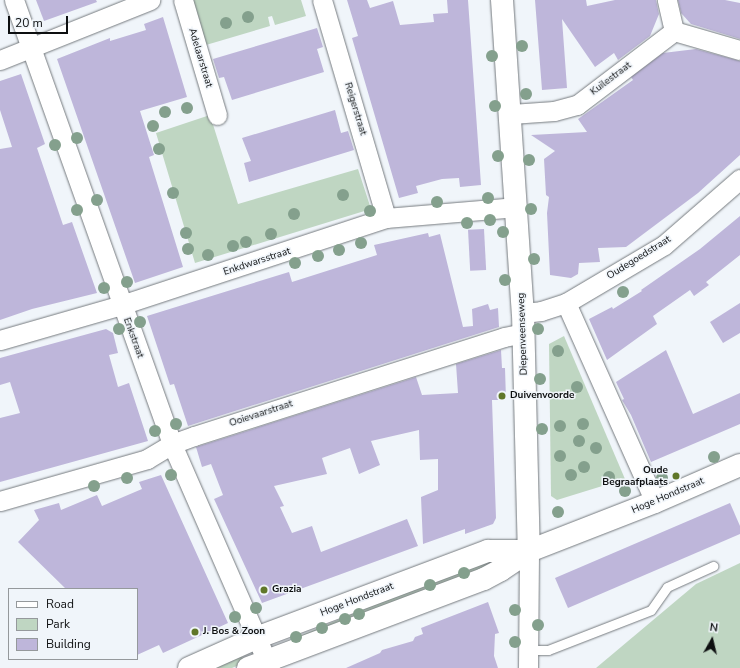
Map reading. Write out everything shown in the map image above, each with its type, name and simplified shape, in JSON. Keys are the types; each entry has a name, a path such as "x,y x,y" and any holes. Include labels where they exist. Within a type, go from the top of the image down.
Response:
{"street":[{"name":"Enkstraat","path":"14,0 121,305 172,444 256,638 261,665"},
{"path":"0,60 32,49 150,0"},
{"name":"Adelaarstraat","path":"183,0 217,115"},
{"name":"Reigerstraat","path":"322,0 386,218"},
{"name":"Diepenveenseweg","path":"502,0 511,114 524,323 529,551 529,659"},
{"path":"667,0 674,31 740,50"},
{"name":"Kuilestraat","path":"511,114 554,111 577,105 674,31"},
{"name":"Oudegoedstraat","path":"524,323 541,312 566,303 664,245 740,179"},
{"name":"Enkdwarsstraat","path":"0,340 121,305 386,218 517,206"},
{"path":"566,303 655,502"},
{"name":"Ooievaarstraat","path":"0,501 147,459 172,444 504,337 524,323"},
{"name":"Hoge Hondstraat","path":"261,665 484,578 501,570 529,551 655,502 740,465"},
{"name":"Hoge Hondstraat","path":"190,668 256,638 488,551 529,551"}],"lane":[{"path":"529,659 548,650 651,610 667,587 713,566"}],"green space":[{"path":"193,0 301,0 306,16 275,25 272,16 268,17 270,26 206,45"},
{"path":"210,115 238,204 358,169 371,209 195,263 156,133"},
{"path":"564,336 625,479 557,500 551,496 549,344"},
{"path":"491,555 496,567 288,655 283,643"},
{"path":"740,563 740,668 596,668 696,584"},
{"path":"240,651 244,663 232,668 201,668"}],"building":[{"path":"36,0 96,0 97,2 44,21"},
{"path":"347,0 367,0 370,8 393,1 400,25 434,22 433,14 448,13 447,0 468,0 481,185 460,187 459,178 442,179 416,186 418,193 399,198 352,38 358,36"},
{"path":"535,0 586,0 587,6 615,0 656,0 659,14 650,36 618,60 614,53 595,67 562,19 567,88 542,90"},
{"path":"678,0 725,0 740,3 740,39 691,24 681,13"},
{"path":"163,17 187,97 140,111 154,155 149,157 183,267 135,283 57,59 110,38 110,41 146,30 144,24"},
{"path":"317,28 323,47 317,49 324,72 232,100 224,77 219,78 213,59"},
{"path":"696,49 740,61 740,155 698,193 626,247 598,248 600,262 579,263 578,274 571,278 550,275 547,213 549,197 546,195 544,159 555,151 531,135 587,132 578,119 633,80 631,77 663,53"},
{"path":"21,74 45,144 37,148 63,225 72,222 97,293 32,309 0,320 0,149 12,147 0,110 0,81"},
{"path":"335,110 341,133 348,131 354,150 249,182 244,163 251,161 242,138"},
{"path":"740,216 740,255 706,282 709,285 694,296 690,290 653,316 657,324 607,360 589,319 612,307 613,309 642,291 641,290 700,249"},
{"path":"484,229 486,270 470,271 468,230"},
{"path":"428,233 429,237 440,234 463,327 473,326 472,309 488,304 490,310 498,308 499,327 188,426 174,384 170,385 147,316 289,272 292,282 377,255 374,245"},
{"path":"740,303 740,333 723,343 710,322"},
{"path":"106,329 113,333 118,353 109,355 118,387 129,383 148,441 0,482 0,418 20,413 10,382 0,385 0,358"},
{"path":"501,350 502,368 505,368 506,400 492,400 496,518 493,524 465,534 465,529 423,544 421,497 438,490 438,459 420,460 419,430 371,441 380,465 359,474 350,448 322,458 327,474 274,486 284,506 280,507 292,533 312,526 321,552 407,519 418,546 262,603 214,499 223,495 211,464 202,467 196,447 416,377 422,395 458,393 456,364"},
{"path":"666,350 693,414 740,393 740,424 651,462 631,415 622,400 624,399 616,382"},
{"path":"161,475 228,623 163,653 159,645 138,655 138,588 65,588 18,542 39,520 34,510 59,503 61,510 97,495 102,506 142,489 139,482"},
{"path":"730,503 740,526 740,534 568,608 555,578"},
{"path":"488,602 499,633 495,634 494,656 498,668 346,668 380,653 382,650 413,641 415,637 423,634 421,628"}],"place":[{"name":"Duivenvoorde","path":"502,396"},
{"name":"Oude Begraafplaats","path":"676,476"},
{"name":"Grazia","path":"264,590"},
{"name":"J. Bos & Zoon","path":"195,632"}]}
